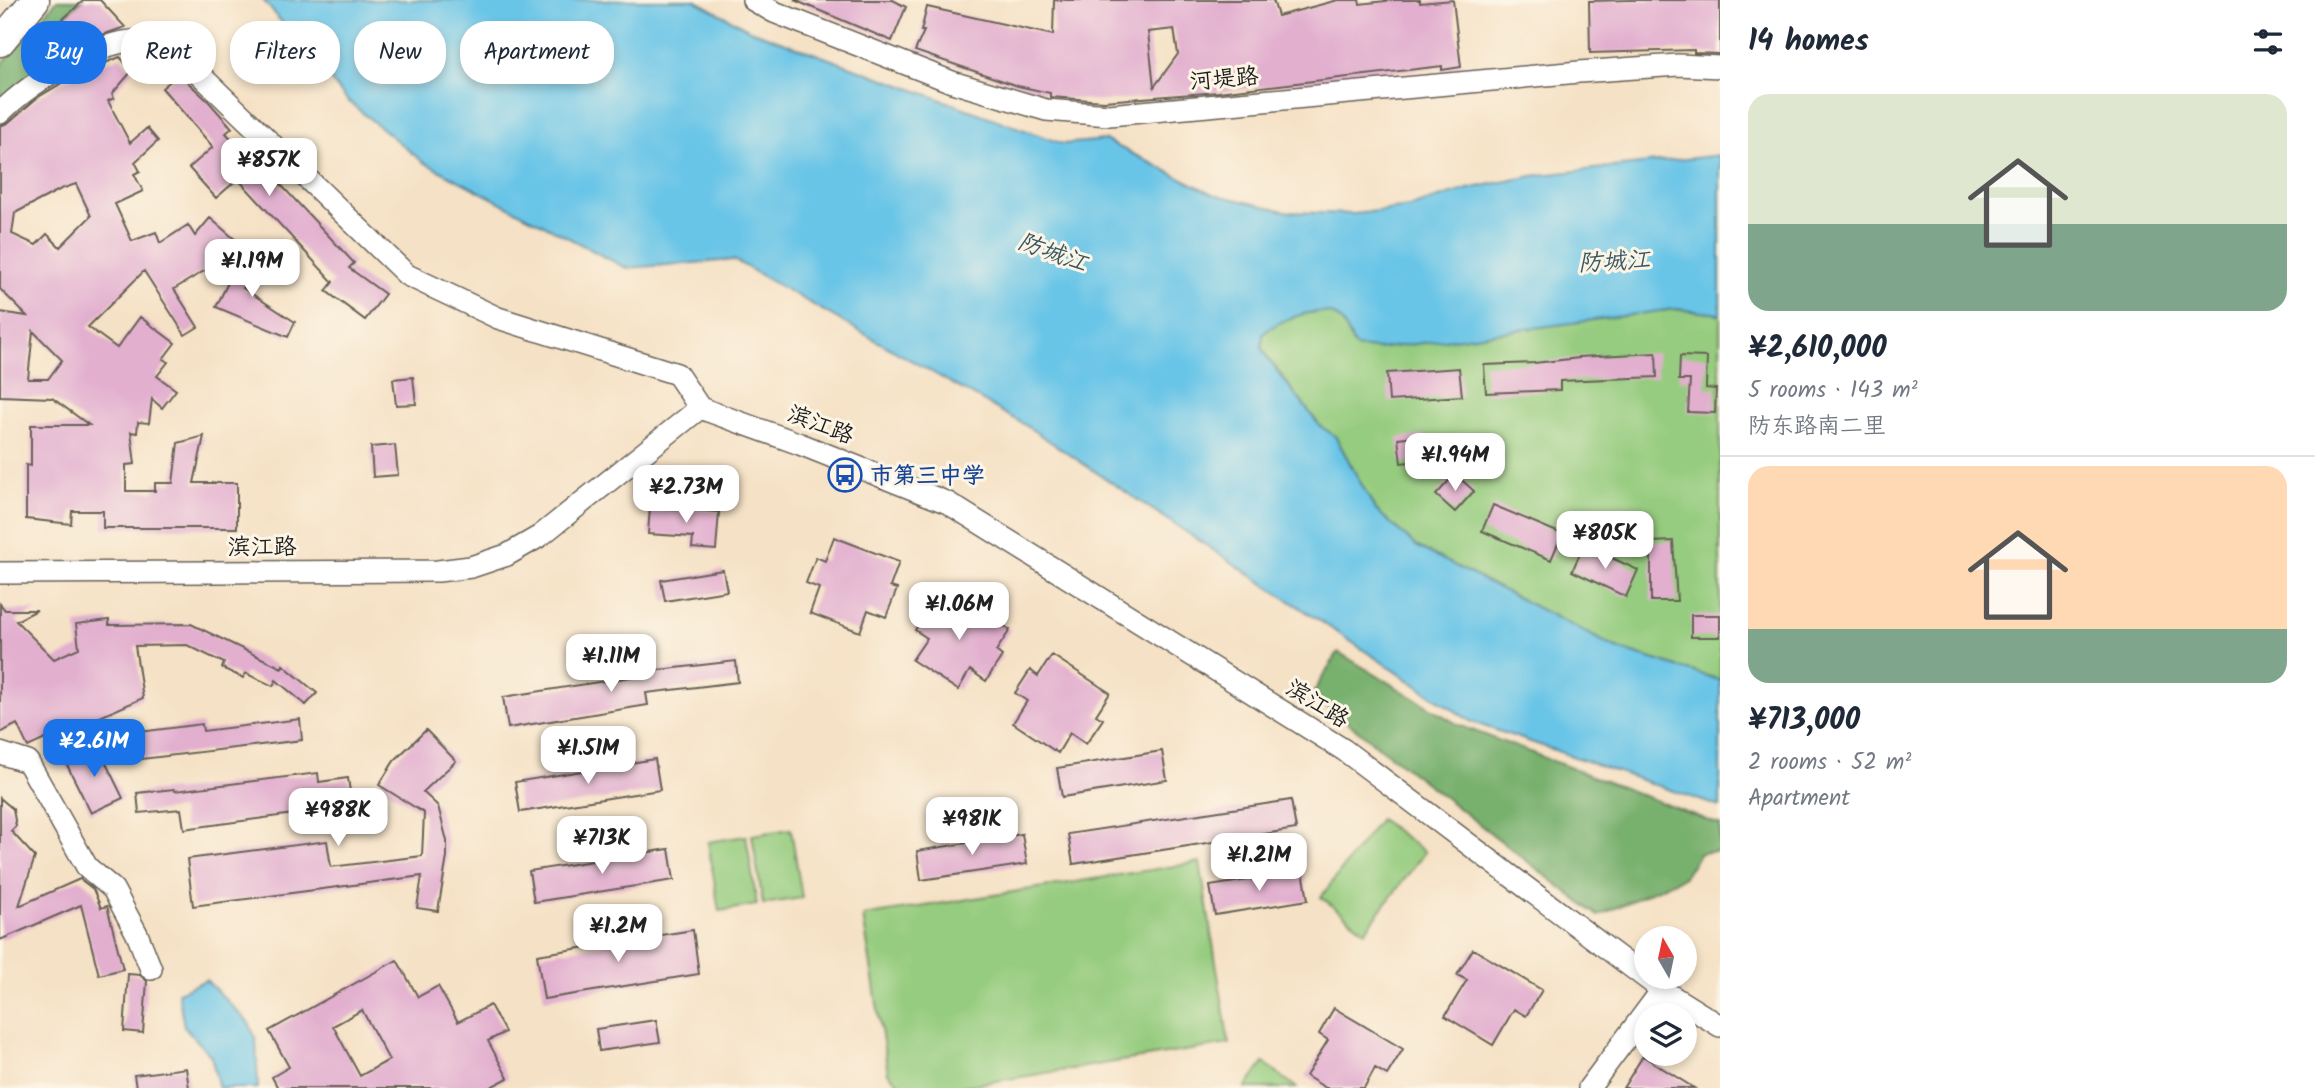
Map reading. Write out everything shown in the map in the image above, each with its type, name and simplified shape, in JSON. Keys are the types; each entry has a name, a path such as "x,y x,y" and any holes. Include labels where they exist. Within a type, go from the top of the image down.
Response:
{"main road":[{"path":"0,42 28,9"}],"street":[{"name":"河堤路","path":"752,0 774,12 952,82 1046,110 1109,115 1579,72 1678,65 1720,66"},
{"path":"0,113 11,102 56,71 96,51 122,41 150,41 190,65 408,275 498,318 677,374 700,408"},
{"name":"滨江路","path":"0,573 438,571 471,567 507,555 540,536 700,408 800,443 948,503 1344,750 1662,990 1720,1026"},
{"path":"0,753 28,762 87,867 113,889 151,969"},
{"path":"1588,1088 1662,990"}],"green space":[{"path":"57,0 82,0 59,21 39,21"},
{"path":"21,42 21,84 24,84 0,102 0,66"},
{"path":"1675,309 1720,314 1720,680 1616,648 1416,546 1375,509 1335,436 1320,426 1262,347 1263,334 1270,329 1299,315 1310,313 1321,312 1338,318 1355,346"},
{"path":"1338,652 1459,725 1720,825 1720,851 1700,853 1684,877 1598,916 1312,695"},
{"path":"1380,819 1425,852 1365,931 1321,897"},
{"path":"791,829 802,898 763,904 752,835"},
{"path":"746,836 757,905 719,911 708,842"},
{"path":"1200,862 1229,1044 952,1088 904,1088 888,1073 863,916"},
{"path":"1264,1063 1297,1088 1245,1088"}],"water":[{"name":"防城江","path":"263,0 695,0 750,30 1063,144 1105,140 1213,194 1289,212 1354,214 1410,207 1468,189 1532,176 1720,155 1720,314 1675,309 1378,349 1355,347 1338,318 1321,312 1299,315 1279,323 1263,334 1262,347 1268,359 1320,426 1335,436 1375,509 1416,546 1616,648 1720,680 1720,807 1472,722 1025,425 734,260 626,268 423,162 348,101 334,84 340,84 340,21 281,21"},
{"path":"206,980 249,1023 256,1039 258,1088 219,1088 211,1056 184,1026 178,992"}],"building":[{"path":"84,0 100,0 121,23 121,28 107,33 107,21 61,21"},
{"path":"794,0 893,0 906,7 892,41"},
{"path":"1054,0 1273,0 1278,16 1338,0 1359,0 1360,4 1394,0 1420,0 1420,3 1453,0 1461,67 1442,70 1442,66 1218,92 1104,101 1050,97 1050,93 1018,86 915,51 924,31 921,31 927,7 1053,35","holes":["1174,29 1178,54 1154,87 1148,32"]},
{"path":"1720,0 1720,54 1694,53 1694,50 1590,53 1589,1"},
{"path":"120,57 121,84 112,94 114,98 108,101 130,143 147,128 158,141 135,162 140,171 134,174 143,191 115,204 132,241 156,232 160,243 188,225 195,236 210,218 244,247 174,289 198,327 185,335 144,271 88,327 117,348 140,317 175,343 163,359 168,362 157,376 176,390 162,408 152,399 149,423 138,422 137,433 131,432 135,464 126,465 126,491 155,491 155,483 173,483 178,443 204,436 194,483 237,483 237,528 103,528 103,511 72,511 71,524 26,519 26,465 31,466 31,425 89,425 52,398 0,396 0,312 27,316 0,289 0,126 8,123 37,98 60,84 107,84 107,62","holes":["76,184 91,216 60,247 47,234 36,245 12,234 15,213","33,331 62,360 48,379 28,379"]},
{"path":"167,84 190,84 232,128 226,133 264,176 269,172 354,263 349,268 385,294 365,320 326,291 333,282 238,179 216,198 189,168 213,147 162,88"},
{"path":"245,248 264,264 243,288 295,322 288,337 216,307"},
{"path":"1656,353 1657,377 1560,381 1560,390 1486,393 1484,365"},
{"path":"1680,356 1707,357 1706,388 1716,389 1715,413 1688,412 1690,380 1679,380"},
{"path":"1459,368 1462,396 1389,401 1387,373"},
{"path":"413,377 416,404 396,405 393,379"},
{"path":"1426,435 1429,460 1401,463 1398,438"},
{"path":"395,445 398,475 373,477 371,447"},
{"path":"1455,474 1474,491 1455,512 1436,495"},
{"path":"1493,505 1562,534 1551,560 1482,531"},
{"path":"650,507 719,512 716,550 692,548 693,537 648,534"},
{"path":"834,537 899,562 890,587 897,589 886,617 868,610 860,632 810,613 819,588 806,583 816,557 825,561"},
{"path":"1673,541 1677,601 1651,601 1651,542"},
{"path":"1584,545 1638,570 1626,597 1572,571"},
{"path":"723,570 727,591 665,601 661,580"},
{"path":"951,591 1010,630 996,651 1002,656 986,681 970,670 958,690 912,660 927,638 915,630 930,607 938,612"},
{"path":"0,604 5,610 37,610 16,621 54,659 79,648 76,624 109,620 109,625 191,624 282,668 283,665 317,693 306,705 276,680 273,686 245,673 243,678 222,668 224,663 187,645 135,646 143,698 28,747 17,724 0,733"},
{"path":"1691,615 1720,615 1720,637 1691,637"},
{"path":"1052,655 1110,693 1096,715 1103,719 1086,744 1070,733 1058,753 1013,723 1027,701 1015,693 1030,670 1038,676"},
{"path":"736,661 738,682 646,693 648,705 508,728 503,697 650,674 650,671"},
{"path":"300,719 302,740 142,759 139,732 202,724 203,731"},
{"path":"426,730 456,761 423,792 438,806 447,841 438,911 417,908 422,876 193,906 187,859 327,841 331,867 422,856 424,813 379,785 394,761"},
{"path":"97,745 123,798 91,813 65,761"},
{"path":"1162,751 1167,780 1062,797 1057,768"},
{"path":"655,759 660,790 520,812 515,782"},
{"path":"318,773 319,782 348,778 352,806 184,829 181,809 139,813 137,793 175,791"},
{"path":"0,798 13,809 16,826 11,831 35,857 19,906 80,879 93,889 101,908 107,906 123,969 99,975 81,905 0,940"},
{"path":"1291,800 1296,829 1073,864 1068,834"},
{"path":"1022,834 1027,864 921,880 917,851"},
{"path":"669,849 674,880 534,902 529,871"},
{"path":"1303,871 1308,900 1215,915 1210,886"},
{"path":"693,930 699,974 544,999 537,955"},
{"path":"1473,949 1542,990 1526,1016 1514,1009 1493,1045 1445,1016 1467,980 1457,975"},
{"path":"397,960 418,997 438,986 458,1022 490,1005 505,1032 488,1041 508,1078 489,1088 278,1088 272,1077 289,1067 269,1031","holes":["362,1010 389,1060 360,1076 333,1026"]},
{"path":"128,974 140,975 147,981 143,1033 124,1031"},
{"path":"1334,1008 1403,1049 1387,1075 1375,1068 1364,1088 1326,1088 1306,1076 1328,1040 1319,1034"},
{"path":"656,1020 660,1042 599,1051 596,1029"},
{"path":"1637,1066 1659,1066 1694,1088 1623,1088"},
{"path":"186,1068 189,1088 136,1088 134,1075"}],"place":[{"name":"巿第三中学","path":"845,475"}]}
